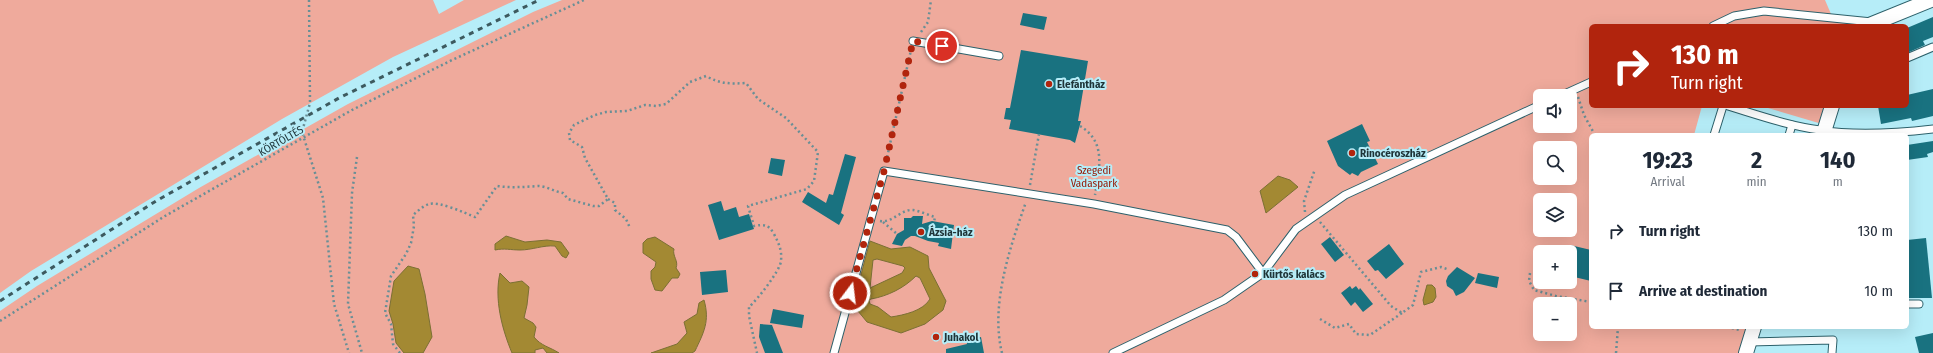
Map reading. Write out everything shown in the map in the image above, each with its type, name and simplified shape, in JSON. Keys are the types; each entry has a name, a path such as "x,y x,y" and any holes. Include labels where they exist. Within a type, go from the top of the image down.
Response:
{"street":[{"path":"1871,24 1931,0"},
{"path":"1823,133 1831,108"},
{"path":"1747,348 1753,329"}],"lane":[{"path":"1717,24 1734,16 1764,10 1871,24"},
{"path":"913,41 999,56"},
{"path":"1909,57 1933,47"},
{"path":"1575,89 1589,83"},
{"path":"1113,353 1224,300 1263,273 1296,229 1345,195 1533,108"},
{"path":"1715,133 1722,108"},
{"path":"1735,108 1823,133 1906,132 1933,129"},
{"path":"1790,133 1792,125"},
{"path":"834,353 884,171 1094,204 1227,230 1236,237 1263,273"},
{"path":"1909,304 1919,304"},
{"path":"1747,348 1833,340 1832,353"}],"path":[{"path":"309,0 310,103 302,132 323,198 334,304 349,353"},
{"name":"KÖRTÖLTÉS","path":"0,320 165,216 352,110 452,60 584,0"},
{"path":"884,171 913,41 928,22 931,0"},
{"path":"630,228 626,219 615,210 615,203 608,199 594,170 585,158 582,147 570,140 569,133 574,125 595,115 606,112 627,111 645,105 656,106 666,104 690,82 706,76 715,81 728,84 746,83 758,99 786,118 818,152 814,181 807,189 748,206 754,226 764,224 770,227 781,246 781,263 759,299 749,307 749,316 756,353"},
{"path":"1577,95 1584,116 1594,133"},
{"path":"1080,126 1092,135 1099,147 1100,161 1094,204"},
{"path":"1002,353 999,338 1001,294 1012,241 1028,194 1039,134"},
{"path":"357,157 352,193 348,304 362,353"},
{"path":"1305,223 1304,201 1315,168"},
{"path":"400,353 393,344 391,324 386,313 391,276 406,254 411,243 414,226 413,215 423,206 431,203 454,209 475,217 497,186 506,188 518,186 527,188 539,186 554,192 563,193 568,199 593,206 599,206 608,199"},
{"path":"870,219 883,222 892,220 903,212 912,210 935,217 934,222"},
{"path":"1314,216 1391,306 1402,312"},
{"path":"883,222 897,234"},
{"path":"1320,319 1335,328 1349,324 1356,334 1370,335 1412,306 1421,272 1441,267 1447,269"},
{"path":"1530,273 1529,281 1534,290 1556,296 1589,302"},
{"path":"1616,353 1618,329"}],"green space":[{"path":"0,0 433,0 439,14 464,0 516,0 393,57 282,119 31,271 0,293"},
{"name":"Szegedi Vadaspark","path":"562,0 1825,0 1831,14 1857,17 1855,24 1589,24 1589,108 1701,108 1695,133 1589,133 1589,329 1747,329 1741,353 0,353 0,311 37,286 199,188 348,104 533,12"},
{"path":"1768,108 1827,108 1822,124"}],"shaded area":[{"path":"1278,176 1290,180 1298,187 1266,213 1260,191"},
{"path":"506,236 525,242 547,240 561,242 569,253 566,258 562,256 555,246 524,250 495,250 495,244"},
{"path":"655,237 674,249 677,263 676,268 680,274 678,278 672,278 662,291 655,290 651,279 651,271 655,267 656,262 643,253 643,243 647,239"},
{"path":"870,241 891,249 910,247 928,256 929,268 946,301 943,310 925,324 901,333 867,322 853,305","holes":["877,259 903,266 905,268 902,273 870,288 873,260","916,276 920,278 930,299 923,307 907,314 891,317 878,307 870,304 869,300 895,291"]},
{"path":"408,266 419,269 425,294 432,337 423,353 404,353 396,343 389,311 394,281"},
{"path":"500,273 510,283 522,281 529,287 524,318 533,323 536,327 534,337 537,340 559,353 547,353 543,348 535,350 535,353 512,353 500,314 498,283"},
{"path":"1427,285 1432,285 1435,288 1436,297 1433,302 1424,305 1423,300"},
{"path":"704,300 706,307 705,326 695,351 692,353 651,353 677,344 687,333 684,322 697,314 699,303"}],"building":[{"path":"1023,13 1047,17 1044,30 1020,25"},
{"path":"1933,17 1933,37 1923,41 1925,45 1909,52 1909,27"},
{"name":"Elefántház","path":"1021,50 1088,61 1078,121 1081,121 1075,143 1070,140 1009,129 1011,120 1004,119 1006,108 1010,108"},
{"path":"1933,89 1933,116 1912,121 1911,118 1881,124 1878,108 1909,108 1909,95"},
{"name":"Rinocéroszház","path":"1362,124 1370,141 1367,142 1378,164 1361,172 1358,176 1352,173 1350,175 1338,166 1327,141"},
{"path":"1933,141 1933,152 1927,154 1928,157 1909,160 1909,145"},
{"path":"845,154 856,157 841,213 844,215 839,225 802,202 808,192 826,203 829,194 833,195"},
{"path":"771,158 785,160 782,176 768,173"},
{"path":"721,201 724,211 736,207 739,217 749,214 754,229 719,240 708,205"},
{"name":"Ázsia-ház","path":"913,216 923,216 922,224 932,221 954,225 951,249 938,246 939,243 915,236 911,236 905,240 902,246 892,244 897,234 904,230 904,218 911,218"},
{"path":"1330,237 1344,255 1335,262 1321,244"},
{"path":"1926,238 1932,298 1909,298 1909,240"},
{"path":"1389,244 1404,264 1386,279 1378,270 1375,271 1367,261"},
{"path":"1577,247 1589,250 1589,281 1577,278"},
{"path":"1457,267 1475,278 1464,292 1456,296 1453,290 1447,286 1446,281 1448,276"},
{"path":"726,270 728,292 702,295 700,272"},
{"path":"1478,273 1499,277 1497,288 1475,283"},
{"path":"1350,286 1352,289 1356,286 1359,290 1360,288 1373,304 1363,312 1355,302 1351,306 1341,293"},
{"path":"773,309 804,315 802,328 770,323"},
{"path":"760,324 772,325 783,353 765,353 759,337"},
{"path":"1933,333 1933,353 1919,353 1915,337"},
{"path":"981,337 984,353 946,353 946,349 967,344 966,340"}],"railway":[{"path":"0,301 156,201 339,98 539,0"}],"place":[{"name":"Elefántház","path":"1049,84"},
{"name":"Rinocéroszház","path":"1352,153"},
{"name":"Ázsia-ház","path":"921,232"},
{"name":"Kürtős kalács","path":"1255,274"},
{"name":"Juhakol","path":"936,337"}],"route":[{"path":"850,293 884,171 913,41 942,46"}]}
